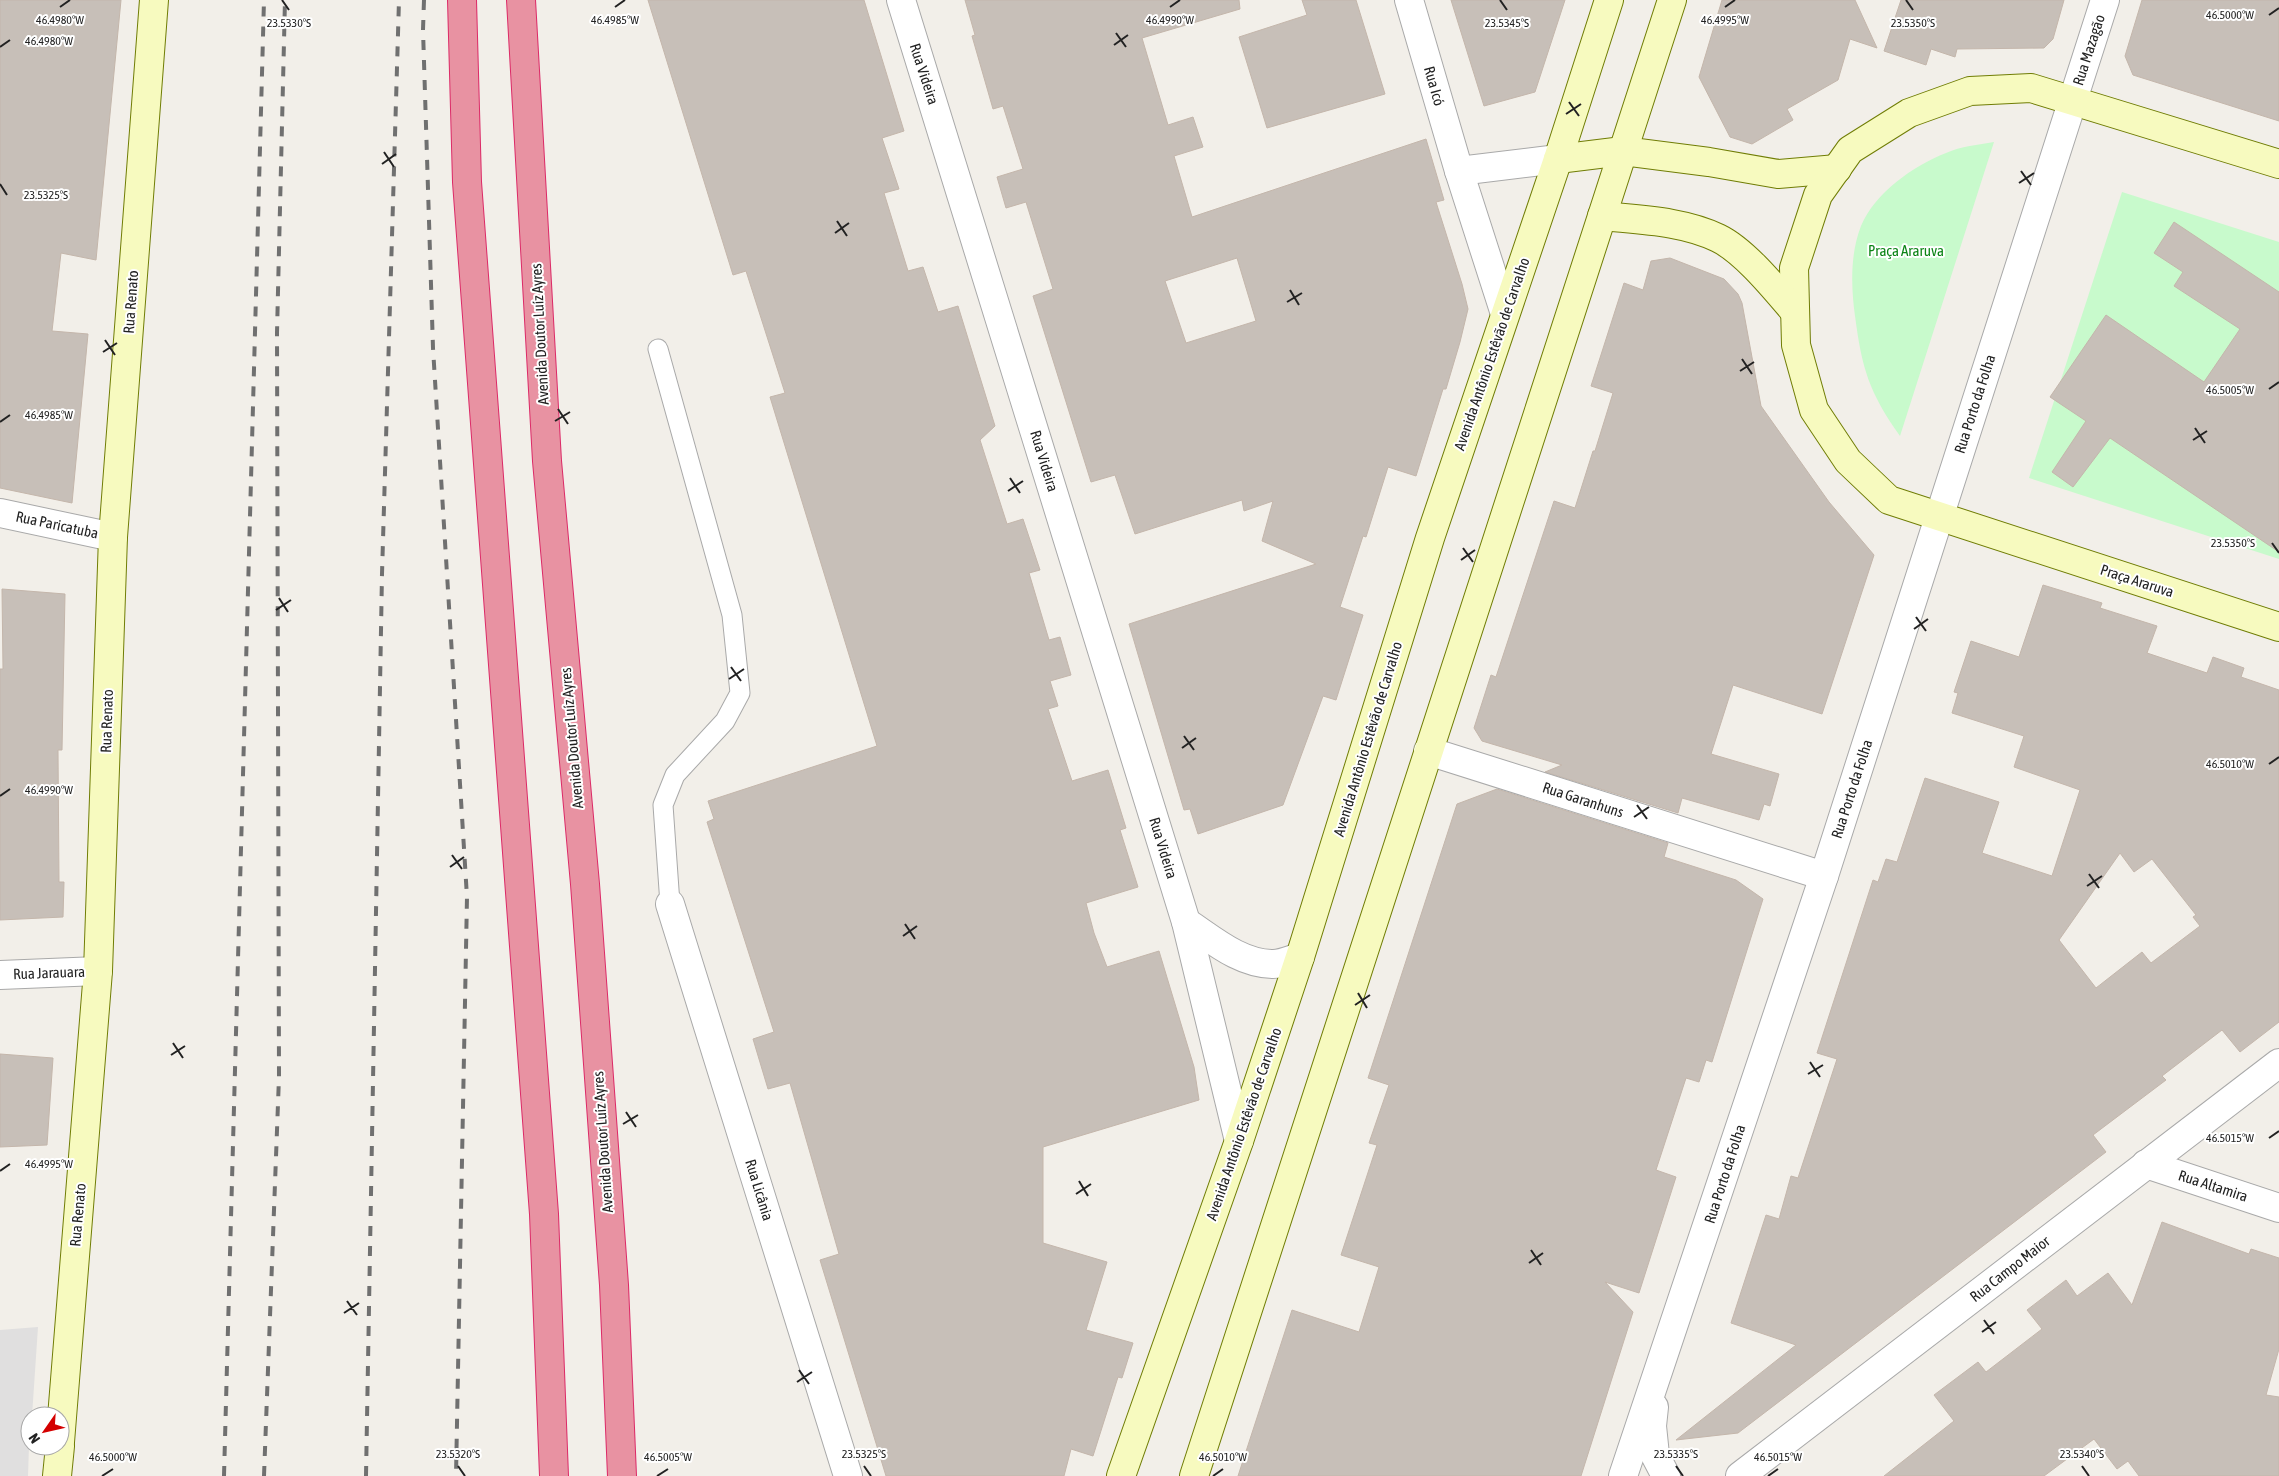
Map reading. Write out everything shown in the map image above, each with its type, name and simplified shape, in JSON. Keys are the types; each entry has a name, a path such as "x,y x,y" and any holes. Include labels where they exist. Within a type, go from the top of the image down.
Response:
{"highway":[{"path":"462,0 467,182 544,1214 554,1476"},
{"name":"Avenida Doutor Luíz Ayres","path":"521,0 547,461 586,894 614,1284 622,1476"}],"street":[{"name":"Rua Renato","path":"63,1406 98,971 114,537 154,0"},
{"name":"Rua Videira","path":"901,0 1186,922 1239,1141"},
{"name":"Rua Icó","path":"1409,0 1459,171 1505,314"},
{"name":"Avenida Antônio Estêvão de Carvalho","path":"1121,1476 1239,1141 1300,957 1430,538 1609,0"},
{"path":"1194,1476 1672,0"},
{"name":"Rua Mazagão","path":"2072,100 2105,0"},
{"name":"Praça Araruva","path":"2279,164 2031,88 1970,91 1909,113 1850,150 1818,195 1794,268 1796,345 1814,410 1848,461 1889,500 2279,627"},
{"name":"Rua Porto da Folha","path":"1623,1476 1824,876 2072,100"},
{"path":"1459,171 1623,151 1709,162 1778,174 1837,169"},
{"path":"1602,216 1674,224 1719,238 1752,264 1795,312"},
{"name":"Rua Paricatuba","path":"0,513 114,537"},
{"name":"Rua Garanhuns","path":"1428,751 1824,876"},
{"name":"Rua Licânia","path":"670,904 848,1476"},
{"path":"1186,922 1228,951 1246,958 1274,964 1300,957"},
{"name":"Rua Jarauara","path":"0,975 98,971"},
{"name":"Rua Campo Maior","path":"1740,1476 2279,1063"},
{"name":"Rua Altamira","path":"2146,1164 2279,1208"},
{"path":"1655,1384 1652,1426 1655,1456 1666,1476"},
{"path":"57,1476 59,1456"}],"lane":[{"path":"658,349 732,615 740,693 725,721 675,775 663,805 670,904"}],"shaded area":[{"path":"38,1327 33,1406 20,1406 20,1456 29,1456 28,1476 0,1476 0,1330"}],"green space":[{"name":"Praça Araruva","path":"1994,142 1900,436 1874,393 1864,366 1855,316 1852,282 1853,259 1857,237 1867,214 1885,192 1908,173 1952,151"},
{"path":"2122,192 2279,242 2279,559 2029,478"}],"building":[{"path":"0,0 121,0 96,260 61,253 52,331 88,334 72,503 0,488"},
{"path":"648,0 864,0 904,131 882,138 899,189 884,193 908,271 923,267 938,312 958,306 995,426 980,440 1007,524 1023,519 1040,570 1029,573 1049,640 1060,637 1071,675 1050,681 1058,706 1048,709 1072,781 1108,770 1126,828 1120,830 1138,887 1086,903 1094,933 1107,967 1159,951 1194,1067 1199,1100 1043,1147 1043,1243 1107,1262 1086,1330 1133,1343 1122,1378 1118,1377 1093,1456 1071,1449 1064,1476 886,1476 820,1260 839,1254 790,1083 768,1089 753,1039 774,1032 707,822 714,819 708,801 877,746 770,397 785,393 746,271 733,275"},
{"path":"965,0 1239,0 1240,9 1142,38 1168,125 1193,117 1203,147 1174,156 1192,217 1426,139 1444,200 1436,202 1468,309 1446,389 1443,389 1416,476 1388,467 1366,537 1363,536 1340,607 1363,615 1336,700 1323,696 1283,805 1198,834 1190,809 1184,810 1129,624 1316,564 1262,541 1273,501 1244,511 1242,500 1135,534 1115,475 1091,482 1033,296 1053,289 1026,202 1006,208 997,177 1023,169 1003,106 993,109 972,36 975,35","holes":["1237,258 1256,321 1186,343 1165,281"]},
{"path":"1302,0 1356,0 1385,94 1267,128 1239,37 1307,15"},
{"path":"1451,0 1565,0 1535,92 1484,106"},
{"path":"1722,0 1855,0 1877,48 1850,39 1838,80 1787,109 1793,120 1752,144 1730,137 1699,77"},
{"path":"1901,0 2064,0 2053,39 2044,48 1957,49 1955,57 1931,49 1926,65 1884,51"},
{"path":"2142,0 2279,0 2279,121 2133,75 2125,56"},
{"path":"2174,222 2279,292 2279,552 2110,438 2073,487 2052,472 2086,421 2050,397 2106,315 2204,382 2240,329 2174,286 2183,272 2154,253"},
{"path":"1670,258 1724,279 1738,294 1742,303 1761,406 1829,502 1874,555 1822,714 1733,685 1711,754 1779,774 1770,806 1764,804 1759,820 1682,798 1678,813 1545,772 1562,765 1482,741 1474,728 1491,675 1496,677 1554,501 1575,508 1593,451 1595,451 1613,393 1591,386 1624,283 1643,290 1651,261"},
{"path":"2043,585 2102,603 2100,608 2157,626 2147,653 2207,673 2213,657 2244,668 2241,677 2279,690 2279,1022 2240,1052 2222,1030 2162,1076 2166,1080 2093,1135 2106,1152 1738,1433 1676,1440 1796,1345 1731,1323 1766,1215 1779,1219 1791,1176 1798,1178 1837,1059 1817,1053 1873,880 1878,882 1886,859 1897,862 1925,778 1999,802 1982,853 2052,876 2080,790 2014,767 2024,736 1952,713 1958,693 1954,692 1971,641 2019,657","holes":["2120,853 2134,872 2152,859 2196,915 2193,917 2200,926 2151,963 2142,952 2096,988 2059,940"]},
{"path":"2,589 65,594 62,750 58,750 59,882 64,882 63,917 0,920 0,669 3,669"},
{"path":"1497,789 1668,843 1664,857 1736,880 1763,899 1712,1062 1706,1060 1699,1082 1686,1078 1656,1170 1676,1177 1639,1293 1605,1282 1633,1312 1581,1476 1238,1476 1292,1310 1359,1332 1379,1267 1341,1255 1377,1145 1369,1143 1389,1085 1368,1078 1457,804"},
{"path":"0,1054 53,1058 47,1145 0,1147"},
{"path":"2162,1222 2249,1254 2251,1249 2279,1258 2279,1349 2266,1395 2279,1397 2279,1476 2139,1476 2128,1461 2117,1469 2094,1439 2044,1476 1884,1476 1954,1421 1934,1395 1978,1362 1986,1372 2042,1329 2027,1310 2066,1280 2077,1296 2108,1273 2132,1305"}],"railway":[{"path":"224,1476 264,0"},
{"path":"264,1476 279,1077 277,333 285,0"},
{"path":"366,1476 382,574 399,0"},
{"path":"424,0 423,30 433,348 467,897 456,1476"}]}
